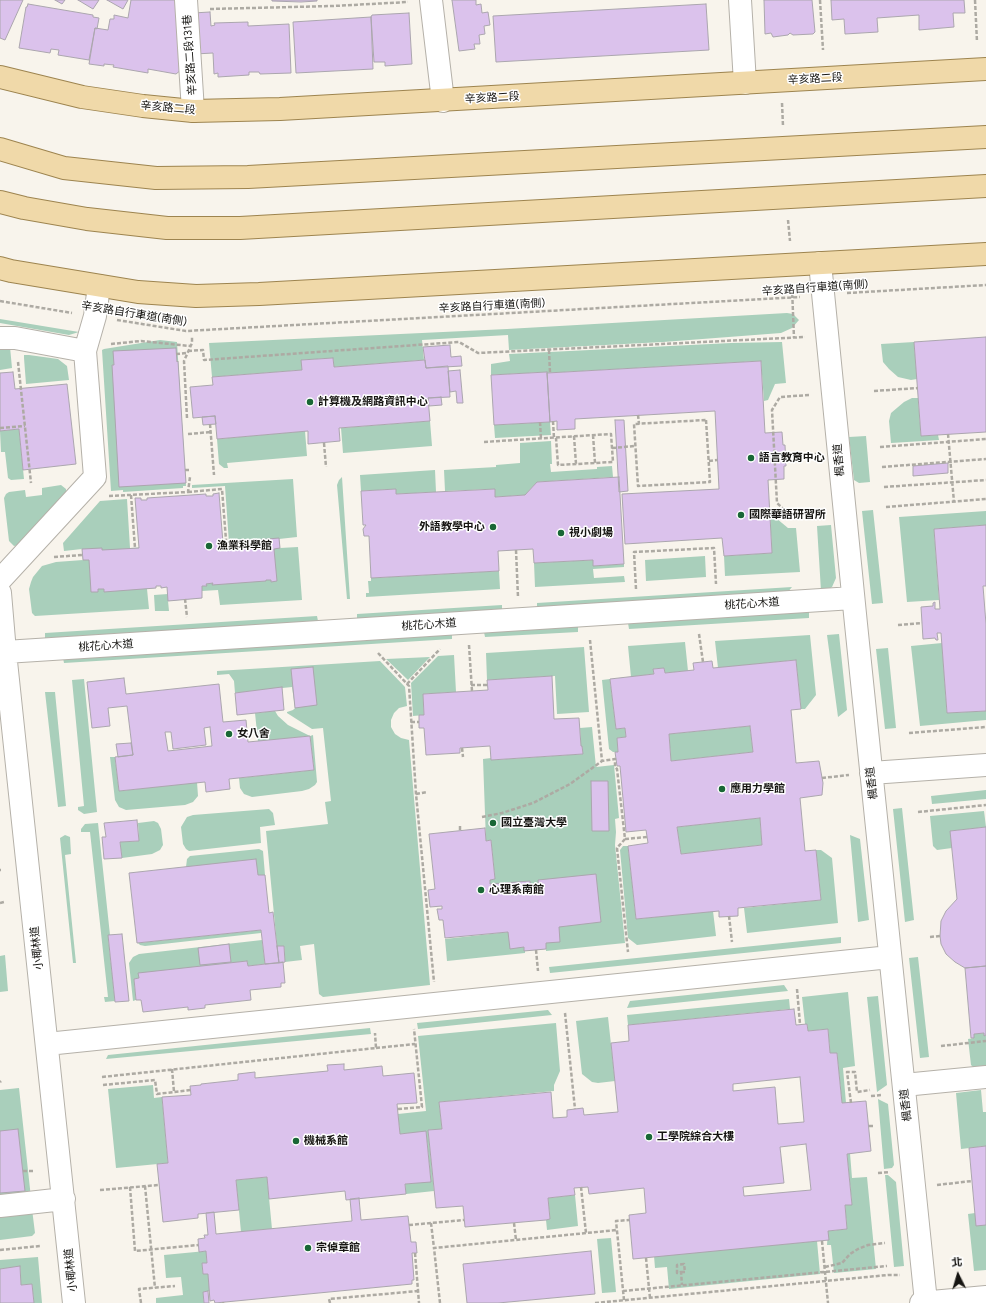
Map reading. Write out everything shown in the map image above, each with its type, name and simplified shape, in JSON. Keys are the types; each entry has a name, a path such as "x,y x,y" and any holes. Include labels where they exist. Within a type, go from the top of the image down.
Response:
{"main road":[{"name":"辛亥路二段","path":"0,77 82,96 143,106 193,110 280,109 443,101 986,69"},
{"path":"0,149 64,168 156,178 248,177 986,137"},
{"path":"0,202 24,208 88,219 143,226 166,228 240,228 986,186"},
{"path":"0,268 138,292 196,296 986,254"}],"street":[{"path":"740,0 745,83"},
{"path":"423,1 443,101"},
{"name":"辛亥路二段131巷","path":"187,5 193,110"},
{"name":"楓香道","path":"820,263 926,1302"},
{"path":"0,580 95,477 86,349 95,316 99,286"},
{"path":"0,338 15,338 86,349"},
{"name":"小椰林道","path":"0,592 5,652 74,1303"},
{"name":"桃花心木道","path":"5,652 853,598"},
{"path":"871,773 986,765"},
{"path":"47,1044 890,957"},
{"path":"904,1085 986,1077"},
{"path":"0,1206 64,1199"},
{"path":"921,1303 986,1297"}],"path":[{"path":"820,0 823,50"},
{"path":"975,0 977,42"},
{"path":"187,5 333,6 423,1"},
{"name":"辛亥路自行車道(南側)","path":"0,301 186,331 986,285"},
{"path":"176,354 203,350 204,360 459,342 478,353 827,336"},
{"path":"187,418 184,361 192,337"},
{"path":"86,349 141,341 190,346"},
{"path":"549,350 550,373"},
{"path":"874,391 918,388"},
{"path":"21,389 31,483"},
{"path":"833,393 780,397 772,410 777,503 789,514 844,510"},
{"path":"638,415 638,424"},
{"path":"706,420 710,482 638,486 634,424 638,424 706,420"},
{"path":"484,442 555,438 612,434 613,462 558,465 555,438 553,421"},
{"path":"540,422 541,438"},
{"path":"210,424 214,475"},
{"path":"0,428 25,426"},
{"path":"188,434 211,432"},
{"path":"948,434 954,502"},
{"path":"593,435 595,463"},
{"path":"574,436 576,464"},
{"path":"880,447 986,439"},
{"path":"324,443 326,467"},
{"path":"612,448 635,446"},
{"path":"767,458 839,452"},
{"path":"882,467 986,459"},
{"path":"709,461 717,460"},
{"path":"185,470 190,470"},
{"path":"188,492 190,477"},
{"path":"884,487 986,480"},
{"path":"85,488 94,497 222,490 226,540"},
{"path":"131,495 135,548"},
{"path":"886,507 986,499"},
{"path":"636,589 634,552 714,548 716,584"},
{"path":"516,550 520,619"},
{"path":"185,599 187,617"},
{"path":"468,622 472,691"},
{"path":"898,626 922,623"},
{"path":"700,634 703,662"},
{"path":"590,640 602,761"},
{"path":"407,684 440,650"},
{"path":"378,653 409,686 416,794 436,1004"},
{"path":"471,685 488,685"},
{"path":"411,722 419,722"},
{"path":"909,733 986,727"},
{"path":"462,748 463,757"},
{"path":"482,817 502,813 533,803 570,784 602,761 615,759 624,839 617,848 628,952"},
{"path":"416,794 427,792"},
{"path":"918,812 986,805"},
{"path":"460,826 460,831"},
{"path":"624,839 647,837"},
{"path":"0,903 4,902"},
{"path":"729,916 732,942"},
{"path":"930,937 940,936"},
{"path":"563,991 575,1109"},
{"path":"398,1109 422,1107 412,1006"},
{"path":"373,1010 376,1048"},
{"path":"800,1018 800,1024"},
{"path":"941,1046 986,1041"},
{"path":"102,1077 415,1044"},
{"path":"172,1069 174,1092"},
{"path":"851,1103 847,1072 855,1072 858,1092 870,1090"},
{"path":"103,1085 155,1080 157,1094 190,1090"},
{"path":"869,1126 874,1126"},
{"path":"23,1171 33,1171"},
{"path":"914,1188 972,1181"},
{"path":"100,1190 159,1185"},
{"path":"145,1186 154,1288"},
{"path":"130,1188 136,1251 198,1245"},
{"path":"581,1188 586,1234"},
{"path":"409,1225 464,1220"},
{"path":"624,1300 616,1221 629,1220"},
{"path":"431,1223 440,1303"},
{"path":"514,1223 516,1240"},
{"path":"434,1248 617,1230"},
{"path":"822,1241 828,1303"},
{"path":"825,1267 842,1263 858,1249 868,1245 885,1243"},
{"path":"0,1250 40,1246"},
{"path":"415,1253 419,1303"},
{"path":"646,1258 650,1298"},
{"path":"623,1291 887,1266"},
{"path":"681,1272 682,1285"},
{"path":"595,1303 888,1275 923,1276"},
{"path":"140,1303 139,1289 175,1286"},
{"path":"330,1303 329,1299 418,1291"}],"green space":[{"path":"787,313 793,314 799,320 792,328 781,333 663,342 509,350 508,335 422,340 424,360 334,367 333,358 302,360 302,370 212,377 209,343 507,329"},
{"path":"0,319 79,332 69,335 0,323"},
{"path":"160,340 177,342 186,486 183,486 183,488 123,492 123,490 111,491 102,350"},
{"path":"782,342 786,383 775,384 768,400 764,401 761,361 491,375 491,364 510,361 509,354 731,343"},
{"path":"914,342 917,379 911,380 898,377 883,362 881,344"},
{"path":"0,346 10,347 12,368 0,370"},
{"path":"24,355 58,359 67,366 69,380 26,384"},
{"path":"912,398 918,398 921,436 938,435 939,440 891,443 889,421 891,413 904,402"},
{"path":"430,421 432,446 343,453 341,428"},
{"path":"550,422 551,435 495,438 494,425"},
{"path":"19,429 24,479 11,480 8,478 5,452 1,452 0,431"},
{"path":"305,431 307,456 227,463 228,468 224,468 219,464 217,439"},
{"path":"866,436 870,482 859,483 854,480 849,437"},
{"path":"551,441 551,472 597,469 597,467 612,466 613,477 537,482 525,495 495,497 494,489 445,491 444,470 496,467 496,465 520,463 520,443"},
{"path":"435,470 436,492 396,494 396,489 361,491 360,475"},
{"path":"342,477 350,599 347,599 337,485"},
{"path":"293,479 297,537 279,539 280,548 298,547 302,600 220,605 218,590 202,591 202,598 168,601 169,611 155,611 154,595 168,594 167,587 161,588 161,586 156,586 156,588 147,589 149,609 35,616 32,613 29,589 33,577 42,566 56,562 83,560 82,549 64,551 63,543 100,501 127,499 130,548 229,543 225,486 192,488 192,485"},
{"path":"61,485 66,489 66,494 19,545 14,546 9,541 4,498 6,494 9,492 25,490 26,497 42,495 42,488"},
{"path":"873,510 883,603 872,604 862,511"},
{"path":"986,511 986,525 934,529 939,600 907,602 899,517"},
{"path":"770,513 788,528 796,528 800,572 725,576 724,556 772,553"},
{"path":"831,525 836,578 832,587 826,591 821,591 817,526"},
{"path":"705,556 706,577 646,581 645,560"},
{"path":"593,560 593,566 624,564 624,567 593,569 594,578 624,576 625,582 535,587 534,563"},
{"path":"499,571 500,589 366,597 366,593 369,593 368,581 371,581 371,578"},
{"path":"792,587 787,593 537,609 537,603"},
{"path":"502,605 502,611 357,620 357,614"},
{"path":"809,612 809,618 629,629 628,623"},
{"path":"317,616 318,621 45,638 45,633"},
{"path":"578,626 578,632 485,637 484,632"},
{"path":"452,634 452,639 64,663 63,658"},
{"path":"839,634 847,710 838,717 827,635"},
{"path":"810,635 816,695 805,709 801,709 796,660 718,668 715,641"},
{"path":"685,642 688,671 665,673 664,668 653,669 654,674 631,677 628,646"},
{"path":"942,643 947,713 986,711 986,720 920,726 911,646"},
{"path":"584,647 589,712 557,714 555,676 487,680 486,653"},
{"path":"888,648 896,728 885,729 876,649"},
{"path":"454,655 456,692 423,694 424,715 413,716 411,683 438,656"},
{"path":"430,657 408,680 386,659"},
{"path":"380,661 405,687 407,706 399,708 394,713 391,720 391,727 395,734 401,738 409,740 430,985 323,997 319,994 314,944 300,946 302,960 285,962 284,946 277,946 266,831 328,824 325,802 331,801 323,728 312,729 287,713 295,708 292,687 235,693 234,681 229,674 217,675 217,671"},
{"path":"84,679 97,812 84,814 78,810 78,807 84,806 72,680"},
{"path":"610,679 616,729 625,728 626,737 617,738 618,752 613,752 609,749 602,680"},
{"path":"45,692 55,692 66,806 58,807"},
{"path":"275,711 278,716 288,725 310,736 258,742 255,713"},
{"path":"750,726 753,752 671,761 669,734"},
{"path":"592,727 596,767 614,765 619,818 615,819 615,845 625,943 546,951 546,949 525,951 525,953 447,961 445,939 508,932 490,884 490,880 495,879 491,840 486,841 483,759 491,758 491,760 583,754 580,728"},
{"path":"313,735 317,782 315,785 302,791 252,797 244,794 240,788 239,778 314,770 310,736"},
{"path":"110,757 115,757 119,791 197,782 198,796 193,802 185,805 126,810 119,807 115,800"},
{"path":"986,790 986,799 932,804 931,796"},
{"path":"902,808 914,920 905,922 893,809"},
{"path":"269,809 273,813 275,825 260,827 261,843 189,851 183,844 181,827 187,817 193,815"},
{"path":"984,811 986,827 951,831 952,848 937,850 933,846 930,816"},
{"path":"760,818 762,845 681,854 677,827"},
{"path":"154,821 158,823 161,829 163,845 160,850 152,854 122,858 120,842 139,841 138,823"},
{"path":"98,823 110,935 108,936 115,1001 105,1002 104,997 108,997 90,832 81,832 81,829 85,824"},
{"path":"65,835 70,837 71,854 65,855 76,963 73,963 60,838"},
{"path":"850,835 860,839 869,920 858,922"},
{"path":"623,846 628,846 636,919 713,911 716,936 637,945 628,938 620,850"},
{"path":"259,849 263,851 265,875 186,867 187,859 190,856"},
{"path":"816,850 821,850 832,858 838,923 747,933 744,908 821,900"},
{"path":"261,930 261,933 145,946 138,943"},
{"path":"841,937 841,943 550,973 549,967"},
{"path":"262,940 265,964 248,966 247,961 134,979 136,1000 133,1001 129,963 133,957 139,954"},
{"path":"5,955 8,991 0,992 0,956"},
{"path":"918,957 929,1057 920,1058 909,958"},
{"path":"784,985 788,991 627,1008 630,1001"},
{"path":"848,992 855,1066 843,1068 846,1103 842,1103 837,1053 830,1053 828,1029 808,1031 807,1024 805,1024 802,997"},
{"path":"878,996 887,1085 877,1092 867,997"},
{"path":"789,999 790,1009 628,1025 627,1015"},
{"path":"548,1010 552,1015 418,1029 417,1023"},
{"path":"608,1017 615,1081 598,1083 592,1082 582,1074 576,1021"},
{"path":"556,1023 560,1071 554,1085 554,1091 439,1102 442,1129 428,1130 434,1191 406,1194 405,1184 431,1181 426,1132 400,1134 398,1114 426,1111 418,1036"},
{"path":"370,1028 371,1034 106,1059 108,1055"},
{"path":"984,1033 984,1036 986,1035 986,1068 975,1069 971,1065 968,1039 974,1038 974,1034"},
{"path":"153,1085 154,1098 162,1097 168,1163 116,1168 108,1089"},
{"path":"19,1088 31,1198 0,1201 0,1090"},
{"path":"981,1090 983,1112 986,1112 986,1146 961,1149 956,1093"},
{"path":"878,1099 888,1104 894,1165 892,1168 884,1169"},
{"path":"850,1153 852,1178 867,1177 876,1269 834,1273 831,1245 827,1245 828,1231 847,1229 845,1205 852,1204 847,1154"},
{"path":"885,1175 888,1175 896,1182 904,1266 894,1267"},
{"path":"267,1177 272,1229 241,1232 236,1180"},
{"path":"575,1195 578,1226 547,1230 546,1220 550,1219 548,1198"},
{"path":"32,1209 35,1233 32,1236 0,1240 0,1212"},
{"path":"975,1213 986,1225 986,1270 974,1271 968,1214"},
{"path":"611,1238 616,1292 602,1293 597,1239"},
{"path":"817,1241 820,1274 669,1289 667,1267 655,1268 654,1256"},
{"path":"206,1251 207,1263 202,1263 203,1274 208,1274 210,1291 203,1292 204,1303 156,1303 156,1298 183,1295 181,1277 166,1278 164,1255"},
{"path":"38,1257 42,1303 34,1303 32,1284 21,1285 20,1267 0,1269 0,1260"}],"building":[{"path":"0,0 23,0 5,40 0,38"},
{"path":"55,0 65,0 62,4"},
{"path":"78,0 99,0 93,9"},
{"path":"107,0 128,0 123,9"},
{"path":"131,0 180,0 181,70 176,74 148,69 148,73 113,67 114,65 104,64 104,66 89,64 95,28 108,30 110,19 114,19 114,15 128,18"},
{"path":"272,0 317,0 317,1 301,2"},
{"path":"452,0 476,0 476,5 481,4 482,13 488,12 490,25 484,26 485,34 479,35 480,44 474,44 475,49 459,51"},
{"path":"764,0 812,0 815,32 813,34 793,35 790,33 788,35 773,37 771,33 765,34"},
{"path":"831,0 964,0 965,13 953,13 954,27 919,30 919,15 877,18 878,32 845,34 844,19 832,20"},
{"path":"28,4 93,15 93,17 99,18 97,29 95,28 89,60 58,55 59,50 51,49 50,53 19,48 26,7"},
{"path":"706,4 709,50 496,62 493,16"},
{"path":"210,12 211,26 215,25 214,23 248,22 248,26 289,24 291,73 260,74 259,72 249,72 249,75 218,77 218,73 214,74 213,53 195,54 193,13"},
{"path":"409,13 412,64 385,66 385,62 374,62 372,15"},
{"path":"371,17 373,69 296,73 293,22"},
{"path":"986,337 986,432 921,436 914,342"},
{"path":"450,345 451,357 461,356 462,366 426,368 423,347"},
{"path":"176,348 186,483 119,487 112,365 114,365 113,351"},
{"name":"計算機及網路資訊中心","path":"333,358 334,367 425,360 426,368 448,366 450,397 428,398 430,421 339,428 340,441 308,444 308,431 217,439 215,416 193,418 190,387 213,385 212,377 302,370 301,360"},
{"name":"語言教育中心","path":"761,361 765,433 782,432 783,445 785,445 786,466 784,466 784,479 768,480 772,553 724,556 722,538 625,544 622,494 719,489 715,411 575,419 575,429 557,430 557,421 550,422 547,373"},
{"path":"460,370 463,403 457,403 456,391 450,392 448,371"},
{"path":"13,372 15,389 67,384 76,464 23,470 19,429 0,431 0,373"},
{"path":"547,372 550,422 494,425 491,375"},
{"path":"441,397 442,405 429,406 428,398"},
{"path":"215,416 216,424 203,425 202,417"},
{"path":"615,420 624,420 628,491 619,492"},
{"path":"948,463 948,473 913,476 913,466"},
{"name":"外語教學中心","path":"619,477 624,564 593,566 593,560 534,563 533,549 498,551 499,571 371,578 369,536 364,536 363,529 366,525 363,525 361,491 396,489 396,494 495,489 495,497 525,495 537,482"},
{"name":"漁業科學館","path":"219,493 223,543 279,538 280,548 274,549 277,581 271,582 271,580 266,580 212,585 213,583 206,584 207,586 202,586 202,598 168,601 167,587 161,588 161,586 156,586 156,588 104,592 104,589 98,589 98,592 91,592 89,560 83,560 82,549 102,548 102,550 139,548 135,498 147,500 147,498 206,494 206,496 213,496 213,494"},
{"path":"986,525 986,586 983,586 986,624 986,711 947,713 941,633 937,633 938,640 935,638 923,639 921,607 933,606 933,603 935,602 935,609 940,609 934,529"},
{"name":"應用力學館","path":"796,660 801,709 791,710 796,763 819,761 823,783 822,795 800,798 805,851 816,850 821,900 738,908 738,916 719,917 719,911 636,919 628,846 648,843 646,830 626,832 620,766 617,766 615,752 618,752 617,738 626,737 625,728 616,729 610,679 654,674 653,669 664,668 665,673 694,670 693,663 712,661 713,668","holes":["750,726 753,752 671,761 669,734","760,818 762,845 681,854 677,827"]},
{"path":"313,667 317,705 295,708 291,669"},
{"path":"552,676 554,719 579,718 583,754 491,760 490,746 460,748 460,753 426,755 424,728 419,728 419,715 424,715 423,694 488,690 487,680"},
{"name":"女八舍","path":"124,678 126,694 219,684 223,722 246,720 248,742 310,736 314,770 229,779 230,789 206,792 205,782 119,791 115,757 133,755 127,706 108,708 110,726 92,728 87,682","holes":["210,727 212,746 168,751 165,732 171,732 173,749 206,745 204,728"]},
{"path":"282,687 284,710 237,715 235,693"},
{"path":"131,743 133,755 118,757 116,744"},
{"path":"591,781 608,781 609,831 592,831"},
{"path":"137,820 139,841 120,842 122,858 104,859 102,837 106,837 104,823"},
{"path":"986,827 986,966 965,968 946,954 941,944 940,936 941,921 946,911 957,899 950,831"},
{"name":"心理系南館","path":"485,828 486,841 491,840 495,879 490,880 490,884 530,881 531,893 539,892 538,880 596,874 601,922 559,927 560,942 546,943 546,949 524,951 524,947 510,949 508,932 445,938 443,920 439,920 437,909 442,909 442,906 430,907 428,890 435,889 429,834"},
{"path":"256,859 258,875 265,875 269,913 273,912 279,963 265,964 261,930 137,943 129,873"},
{"path":"122,934 129,1001 115,1002 108,935"},
{"path":"229,944 231,962 200,965 198,948"},
{"path":"277,946 284,946 285,962 279,963"},
{"path":"247,961 248,966 283,962 285,983 281,983 281,987 250,990 251,1000 205,1005 205,1008 188,1010 188,1007 143,1012 141,1000 136,1000 134,979 139,978 138,973"},
{"path":"986,966 986,1035 984,1036 984,1033 974,1034 974,1038 971,1038 965,968"},
{"name":"工學院綜合大樓","path":"794,1009 796,1025 807,1024 808,1031 828,1029 830,1053 837,1053 842,1103 866,1101 871,1151 847,1154 852,1205 845,1205 847,1229 828,1231 829,1240 633,1259 629,1215 646,1213 644,1188 589,1194 588,1187 574,1188 575,1195 548,1198 550,1219 546,1220 465,1227 463,1206 436,1208 428,1130 442,1129 439,1102 551,1092 553,1118 567,1117 567,1110 583,1108 584,1115 618,1112 611,1043 629,1041 628,1025","holes":["800,1077 804,1122 778,1124 775,1087 733,1091 733,1084","806,1144 811,1190 744,1196 743,1187 784,1183 780,1147"]},
{"name":"機械系館","path":"344,1064 344,1070 382,1066 383,1076 414,1073 417,1103 397,1104 400,1134 426,1131 431,1182 405,1184 406,1194 346,1200 345,1191 269,1199 267,1177 236,1180 239,1210 198,1214 198,1218 163,1222 157,1164 168,1163 162,1097 191,1095 190,1086 238,1080 238,1074 255,1072 255,1078 328,1071 327,1065"},
{"path":"18,1129 25,1191 0,1193 0,1131"},
{"path":"986,1146 986,1225 976,1226 969,1148"},
{"name":"宗倬章館","path":"359,1198 361,1220 408,1216 411,1242 416,1242 417,1253 412,1253 414,1280 412,1280 412,1284 215,1303 214,1300 210,1301 208,1274 203,1274 202,1263 207,1263 206,1251 199,1252 198,1239 205,1238 204,1235 208,1235 206,1213 214,1212 216,1234 352,1221 350,1199"},
{"path":"591,1251 595,1294 498,1303 467,1303 463,1264"},
{"path":"20,1266 21,1285 32,1284 34,1303 0,1303 0,1269"},
{"path":"208,1291 209,1303 204,1303 203,1292"}],"place":[{"name":"計算機及網路資訊中心","path":"310,402"},
{"name":"語言教育中心","path":"751,458"},
{"name":"國際華語研習所","path":"741,515"},
{"name":"外語教學中心","path":"493,527"},
{"name":"視小劇場","path":"561,533"},
{"name":"漁業科學館","path":"209,546"},
{"name":"女八舍","path":"229,734"},
{"name":"應用力學館","path":"722,789"},
{"name":"國立臺灣大學","path":"493,823"},
{"name":"心理系南館","path":"481,890"},
{"name":"工學院綜合大樓","path":"649,1137"},
{"name":"機械系館","path":"296,1141"},
{"name":"宗倬章館","path":"308,1248"}]}
